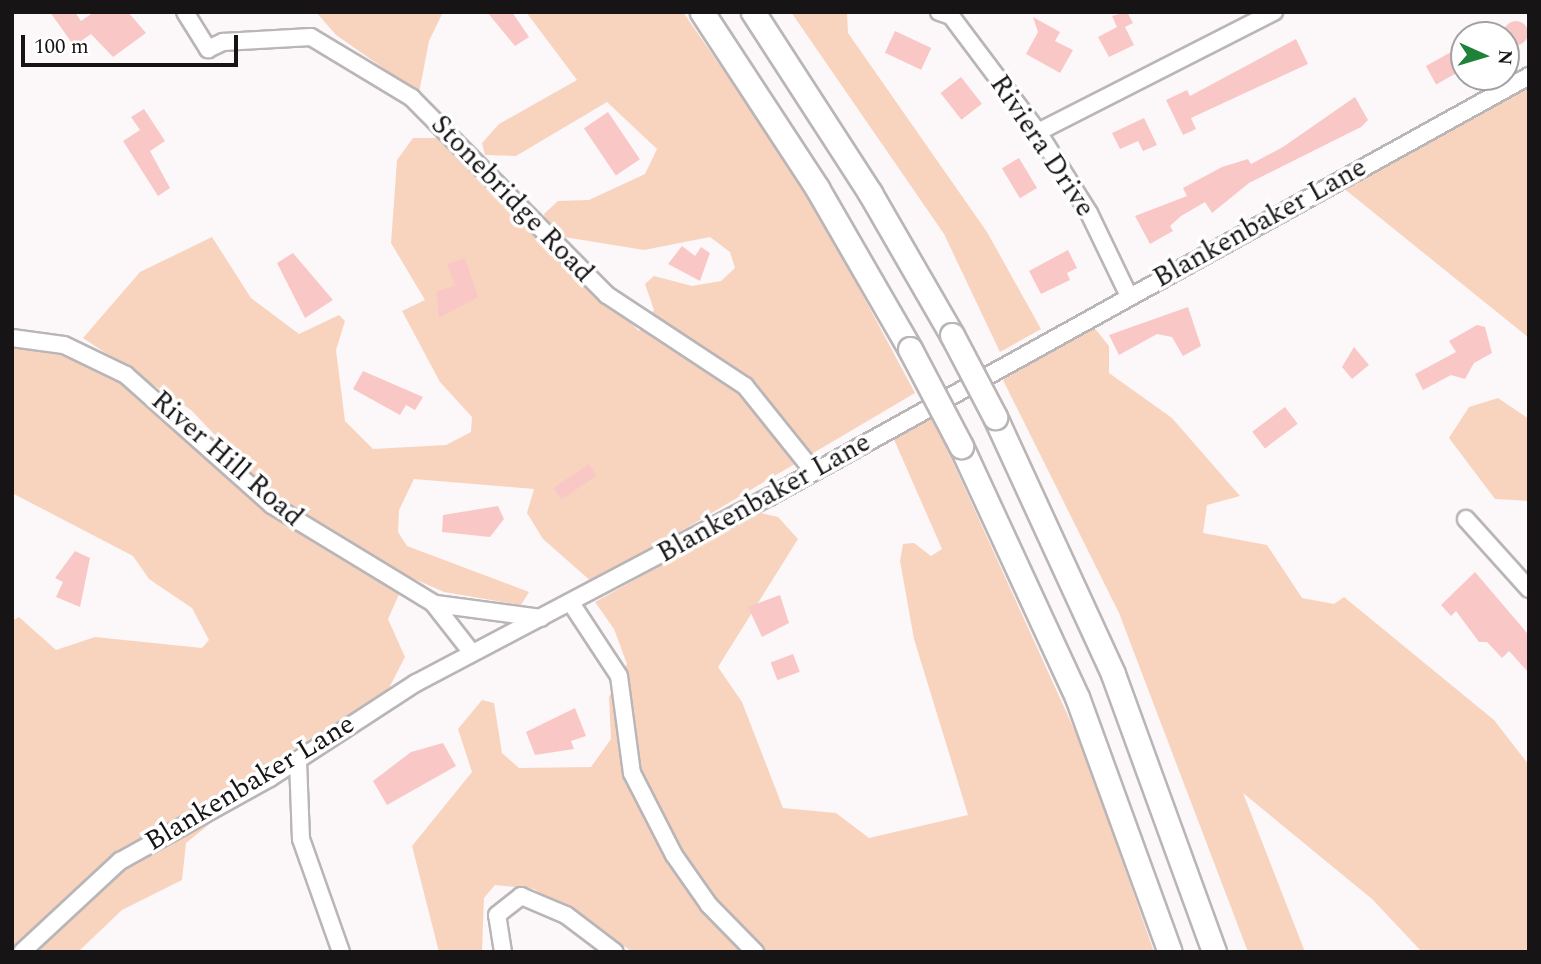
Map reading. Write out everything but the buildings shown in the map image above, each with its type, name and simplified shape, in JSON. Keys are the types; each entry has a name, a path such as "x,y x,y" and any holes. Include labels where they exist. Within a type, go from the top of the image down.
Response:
{"highway":[{"path":"702,12 817,188 910,349 961,446 1077,697 1170,952"},
{"path":"753,12 952,335 995,417 1113,674 1214,952"}],"street":[{"name":"Stonebridge Road","path":"186,12 208,49 223,42 311,37 412,97 607,295 745,386 813,471"},
{"path":"1038,132 1274,12"},
{"name":"Riviera Drive","path":"947,13 1038,132 1089,213 1128,294"},
{"name":"Blankenbaker Lane","path":"22,952 120,861 298,761 377,706 813,471 1128,294 1529,76"},
{"name":"River Hill Road","path":"12,338 64,345 126,375 272,505 433,603 472,653"},
{"path":"1466,519 1529,589"},
{"name":"River Hill Road","path":"433,603 542,618"},
{"path":"571,603 618,676 632,773 674,855 709,905 755,952"},
{"path":"298,761 301,839 341,952"},
{"path":"503,952 497,915 521,896 566,915 615,952"}],"shaded area":[{"path":"316,12 443,12 429,41 419,93 336,35"},
{"path":"526,12 683,12 807,191 915,393 593,583 543,539 527,513 534,489 414,479 399,510 398,532 407,546 529,592 521,605 444,592 371,560 275,498 191,410 83,338 140,272 212,237 251,298 299,334 339,315 345,321 336,350 345,421 373,449 446,445 471,432 472,417 440,382 402,311 425,300 391,243 397,160 413,138 444,138 639,331 654,310 645,284 654,276 692,286 721,281 735,268 730,252 710,237 644,250 564,237 547,227 544,214 558,201 589,200 645,174 657,149 607,102 516,156 485,155 482,143 499,124 577,80"},
{"path":"791,12 847,12 848,33 987,232 1041,329 1000,352 944,234"},
{"path":"1529,86 1529,338 1342,187"},
{"path":"1093,326 1109,346 1109,373 1172,418 1240,496 1207,505 1203,533 1267,545 1302,598 1334,604 1344,597 1494,720 1529,765 1529,952 1422,952 1372,899 1243,793 1305,952 1248,952 1119,613 1003,380"},
{"path":"12,347 96,361 158,404 229,472 401,590 388,619 405,657 388,690 94,873 12,947 12,621 19,617 56,650 95,637 202,648 209,640 192,608 149,579 133,556 12,493"},
{"path":"1498,398 1529,419 1529,501 1495,499 1449,438 1469,407"},
{"path":"932,416 1084,751 1154,952 633,952 534,889 495,885 484,898 482,952 439,952 412,846 472,772 458,729 482,700 494,703 502,753 519,768 591,767 611,739 609,697 627,664 614,629 595,602 757,512 778,517 798,539 718,667 742,702 783,808 836,813 869,838 968,815 914,639 900,561 903,544 914,543 931,556 942,549 892,435"},
{"path":"222,814 186,843 182,880 122,910 78,952 33,952 108,878"}]}
